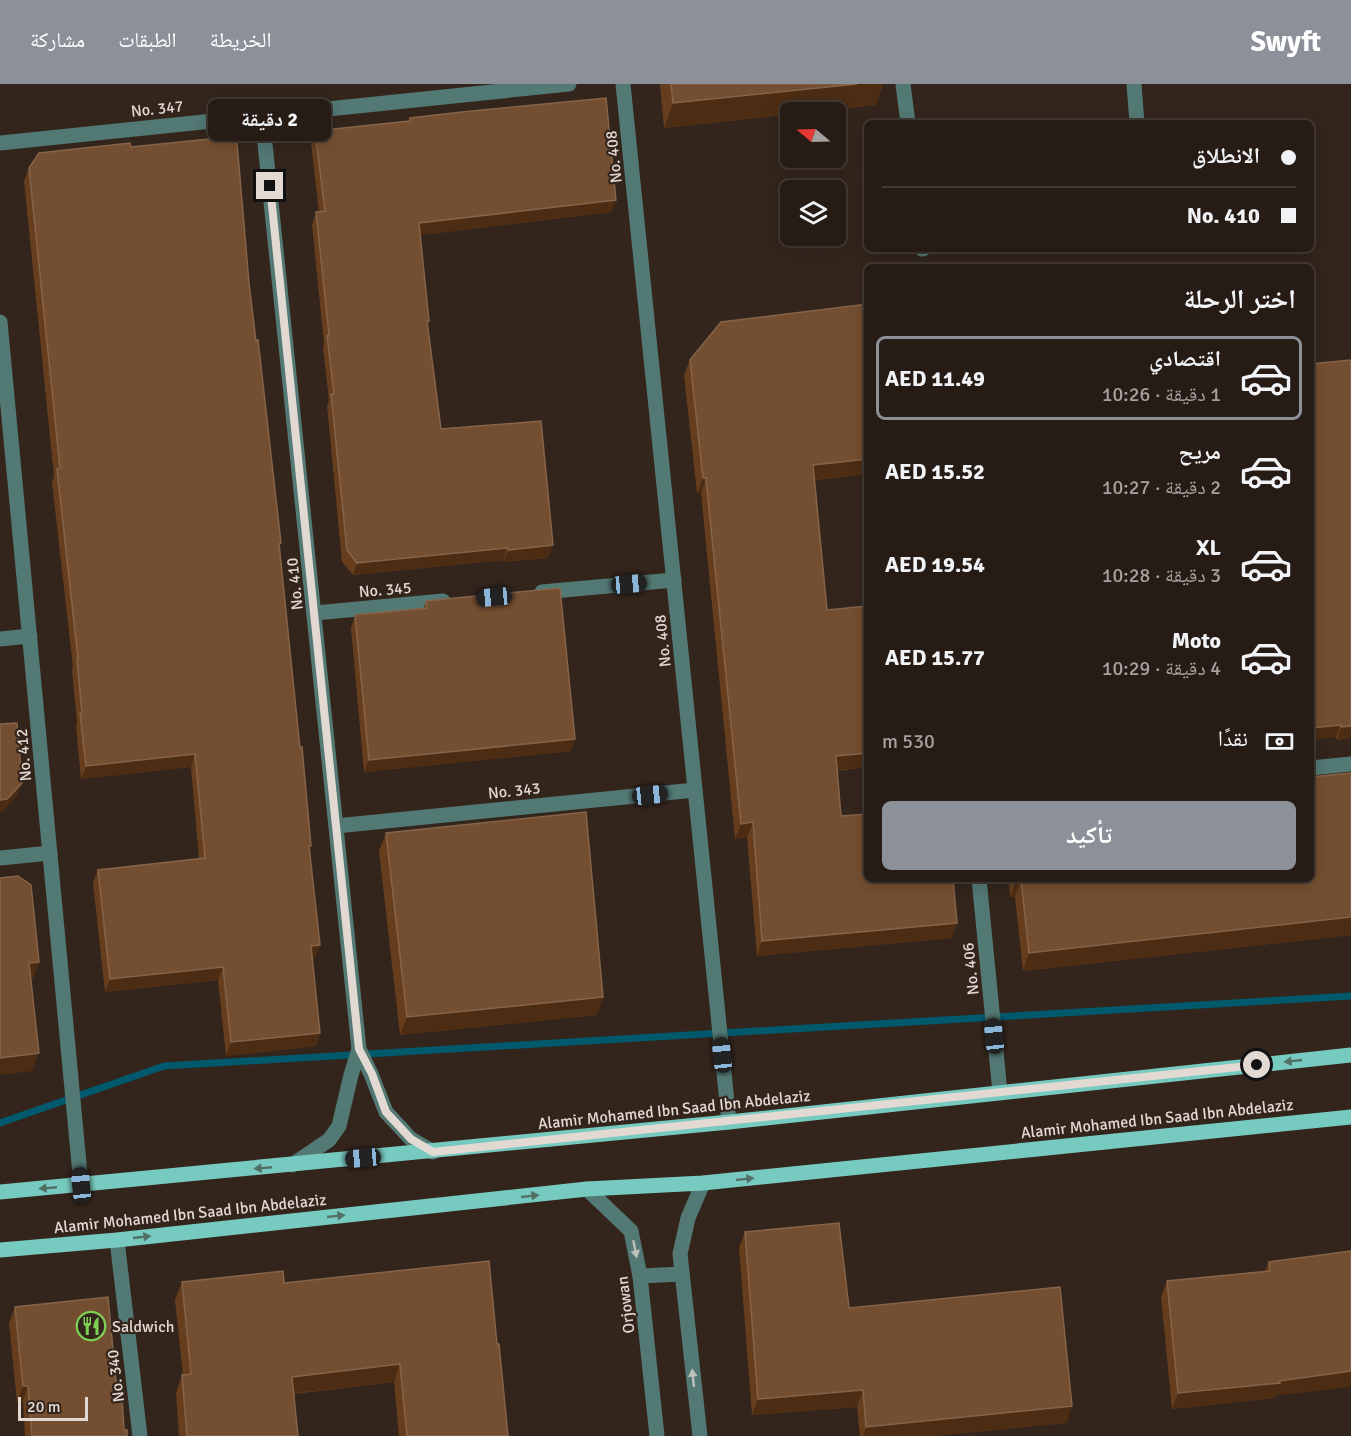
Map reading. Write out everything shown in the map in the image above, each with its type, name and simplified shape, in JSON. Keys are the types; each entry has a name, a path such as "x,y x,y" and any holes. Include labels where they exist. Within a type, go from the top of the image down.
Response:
{"main road":[{"name":"Alamir Mohamed Ibn Saad Ibn Abdelaziz","path":"0,1192 729,1122 1351,1055"},
{"name":"Alamir Mohamed Ibn Saad Ibn Abdelaziz","path":"0,1250 117,1240 587,1190 703,1183 1351,1117"}],"street":[{"name":"No. 347","path":"0,143 569,84"},
{"name":"No. 408","path":"624,84 729,1122"},
{"path":"903,84 908,120"},
{"path":"1134,84 1137,120"},
{"name":"No. 410","path":"262,115 359,1049"},
{"name":"No. 412","path":"0,322 81,1185"},
{"path":"523,594 674,580"},
{"name":"No. 345","path":"315,613 454,600"},
{"path":"0,639 30,636"},
{"path":"1314,768 1351,764"},
{"name":"No. 343","path":"336,826 695,790"},
{"path":"0,858 50,853"},
{"name":"No. 406","path":"979,882 1000,1092"},
{"path":"359,1049 372,1074 386,1112 411,1139 433,1152"},
{"path":"292,1165 329,1140 339,1126 359,1049"},
{"path":"700,1436 680,1254 688,1218 703,1183"},
{"name":"Orjowan","path":"587,1190 631,1231 640,1276 657,1436"},
{"name":"No. 340","path":"117,1240 140,1436"},
{"path":"640,1276 682,1274"}],"building":[{"path":"671,84 857,84 673,103"},
{"path":"606,98 616,200 419,223 429,321 427,321 441,429 541,421 553,545 357,563 347,550 331,394 334,394 316,212 325,211 315,131 410,121 410,118 462,112"},
{"path":"229,137 237,143 249,283 256,341 258,340 281,543 279,544 300,748 302,747 311,846 309,846 320,945 311,946 320,1033 231,1042 223,967 110,979 98,870 205,858 195,754 86,766 80,713 82,713 78,658 57,469 60,468 29,168 39,153 130,143 131,147"},
{"path":"864,304 864,459 813,465 827,610 864,606 864,753 836,756 841,816 864,814 864,882 953,882 957,923 762,941 753,822 741,824 706,478 703,478 690,360 721,322"},
{"path":"1351,360 1351,726 1341,727 1341,725 1314,728 1314,364"},
{"path":"560,588 575,739 369,760 355,615 427,608 426,601"},
{"path":"17,723 22,783 7,799 0,800 0,724"},
{"path":"1351,773 1351,917 1029,953 1021,882 1314,882 1314,777"},
{"path":"586,812 603,997 407,1017 386,833"},
{"path":"18,876 31,885 39,962 29,963 39,1053 0,1058 0,878"},
{"path":"839,1223 849,1308 1060,1287 1072,1406 866,1427 863,1390 758,1399 745,1232"},
{"path":"1351,1251 1351,1371 1279,1381 1280,1383 1178,1393 1167,1281 1270,1271 1269,1262"},
{"path":"489,1261 508,1436 407,1436 400,1364 292,1377 298,1436 187,1436 182,1375 191,1374 182,1282 283,1271 284,1283"},
{"path":"108,1297 116,1382 121,1381 124,1430 127,1430 127,1436 32,1436 28,1386 23,1386 15,1307"}],"waterway":[{"path":"0,1123 164,1066 1351,996"}],"place":[{"name":"Saldwich","path":"91,1326"}],"route":[{"path":"270,186 359,1049 372,1074 386,1112 411,1139 433,1152 1257,1065"}]}
